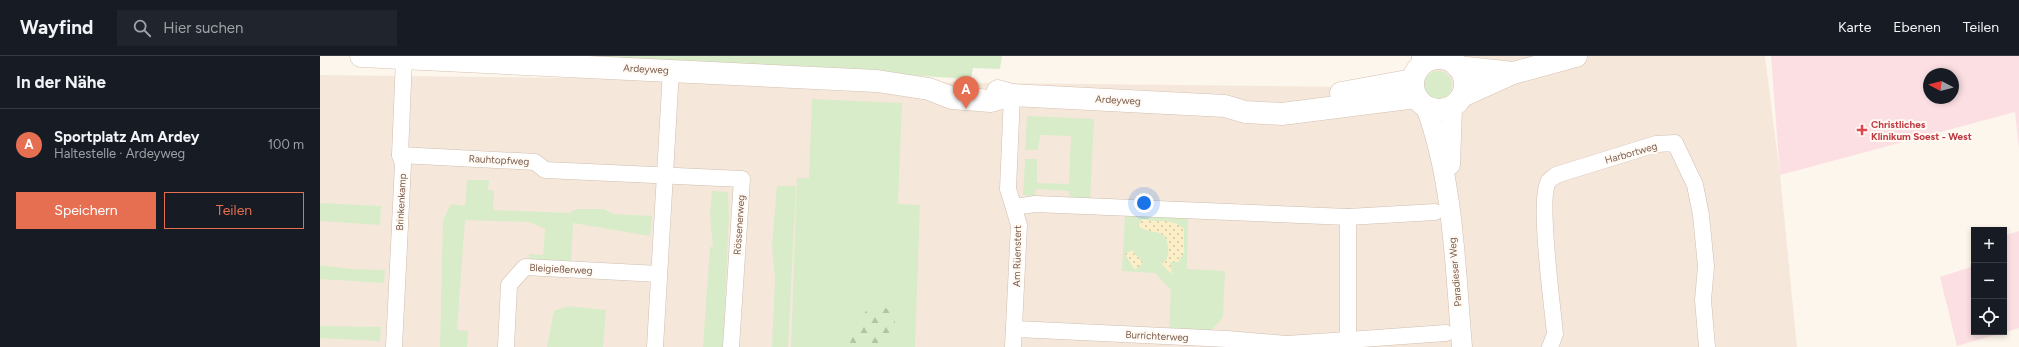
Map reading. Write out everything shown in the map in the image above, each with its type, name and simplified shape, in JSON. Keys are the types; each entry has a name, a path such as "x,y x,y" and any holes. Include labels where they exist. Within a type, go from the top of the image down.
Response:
{"main road":[{"name":"Ardeyweg","path":"361,56 877,81 930,89 952,98 976,100 991,101 1012,95 1225,106 1245,112 1282,114 1419,81"},
{"path":"1513,73 1436,58 1419,81 1440,110 1513,73 1576,56"},
{"name":"Paradieser Weg","path":"1450,60 1465,81 1457,101"}],"street":[{"name":"Brinkenkamp","path":"394,347 403,164 400,155 404,58"},
{"path":"655,347 662,198 666,174 671,70"},
{"name":"Paradieser Weg","path":"1419,81 1435,130 1448,197 1462,347"},
{"name":"Am Rüenstert","path":"1012,95 1008,189 1019,225 1013,347"},
{"name":"Paradieser Weg","path":"1448,197 1457,101"},
{"name":"Harbortweg","path":"1550,347 1555,334 1545,232 1545,191 1549,181 1556,175 1656,144 1675,142 1695,185 1701,215 1706,266 1703,300 1708,347"},
{"name":"Rauhtopfweg","path":"400,155 535,162 545,170 666,174"},
{"name":"Rössenerweg","path":"666,174 742,179 731,347"},
{"path":"1014,207 1034,204 1348,217 1435,212"},
{"path":"1348,217 1348,340"},
{"name":"Bleigießerweg","path":"506,347 509,285 525,267 659,274"},
{"name":"Burrichterweg","path":"1014,329 1227,339 1286,344 1446,333"}],"shaded area":[{"path":"1430,56 1765,56 1780,175 1797,347 320,347 320,75 1433,88"},
{"name":"Christliches Klinikum Soest - West","path":"1771,56 2019,56 2019,148 2015,112 1780,175"},
{"path":"2019,231 2019,328 2007,331 2007,263 2007,235"},
{"path":"1971,267 1971,335 1995,335 1957,346 1940,277"}],"green space":[{"path":"575,56 1002,56 1000,69 973,68 971,79"},
{"path":"1438,71 1448,75 1452,85 1448,95 1438,99 1428,95 1424,85 1428,75"},
{"path":"812,99 902,103 898,204 920,205 915,347 791,347 797,178 809,178"},
{"path":"1027,117 1094,119 1090,201 1069,201 1069,191 1036,189 1035,199 1030,199 1030,196 1023,195 1025,159 1037,159 1037,183 1069,184 1071,136 1040,135 1038,150 1025,150"},
{"path":"467,180 489,180 488,190 494,191 493,210 569,213 577,209 604,209 613,214 652,216 650,236 573,223 571,263 529,261 529,254 543,255 545,229 530,222 465,220 457,330 468,331 467,347 440,347 443,220 451,204 465,206"},
{"path":"777,186 796,186 788,347 772,347 775,279 772,245"},
{"path":"712,191 728,192 729,215 723,347 703,347 710,247 713,247 710,214"},
{"path":"320,203 381,206 380,225 320,221"},
{"path":"1125,214 1188,218 1187,269 1225,271 1223,317 1210,332 1169,331 1171,290 1155,273 1122,271"},
{"path":"320,265 351,269 385,270 384,283 320,279"},
{"path":"568,306 606,310 603,347 547,347 554,311"},
{"path":"883,306 894,314 895,323 885,347 849,347 855,324 868,309"},
{"path":"320,326 381,327 380,341 320,338"}],"sand":[{"path":"1142,219 1169,221 1184,229 1184,253 1178,262 1170,262 1172,275 1162,264 1168,255 1165,236 1138,226"},
{"path":"1132,250 1143,263 1135,270 1125,254"}],"place":[{"name":"Sportplatz Am Ardey","path":"966,109"},
{"name":"Christliches Klinikum Soest - West","path":"1862,130"}]}
